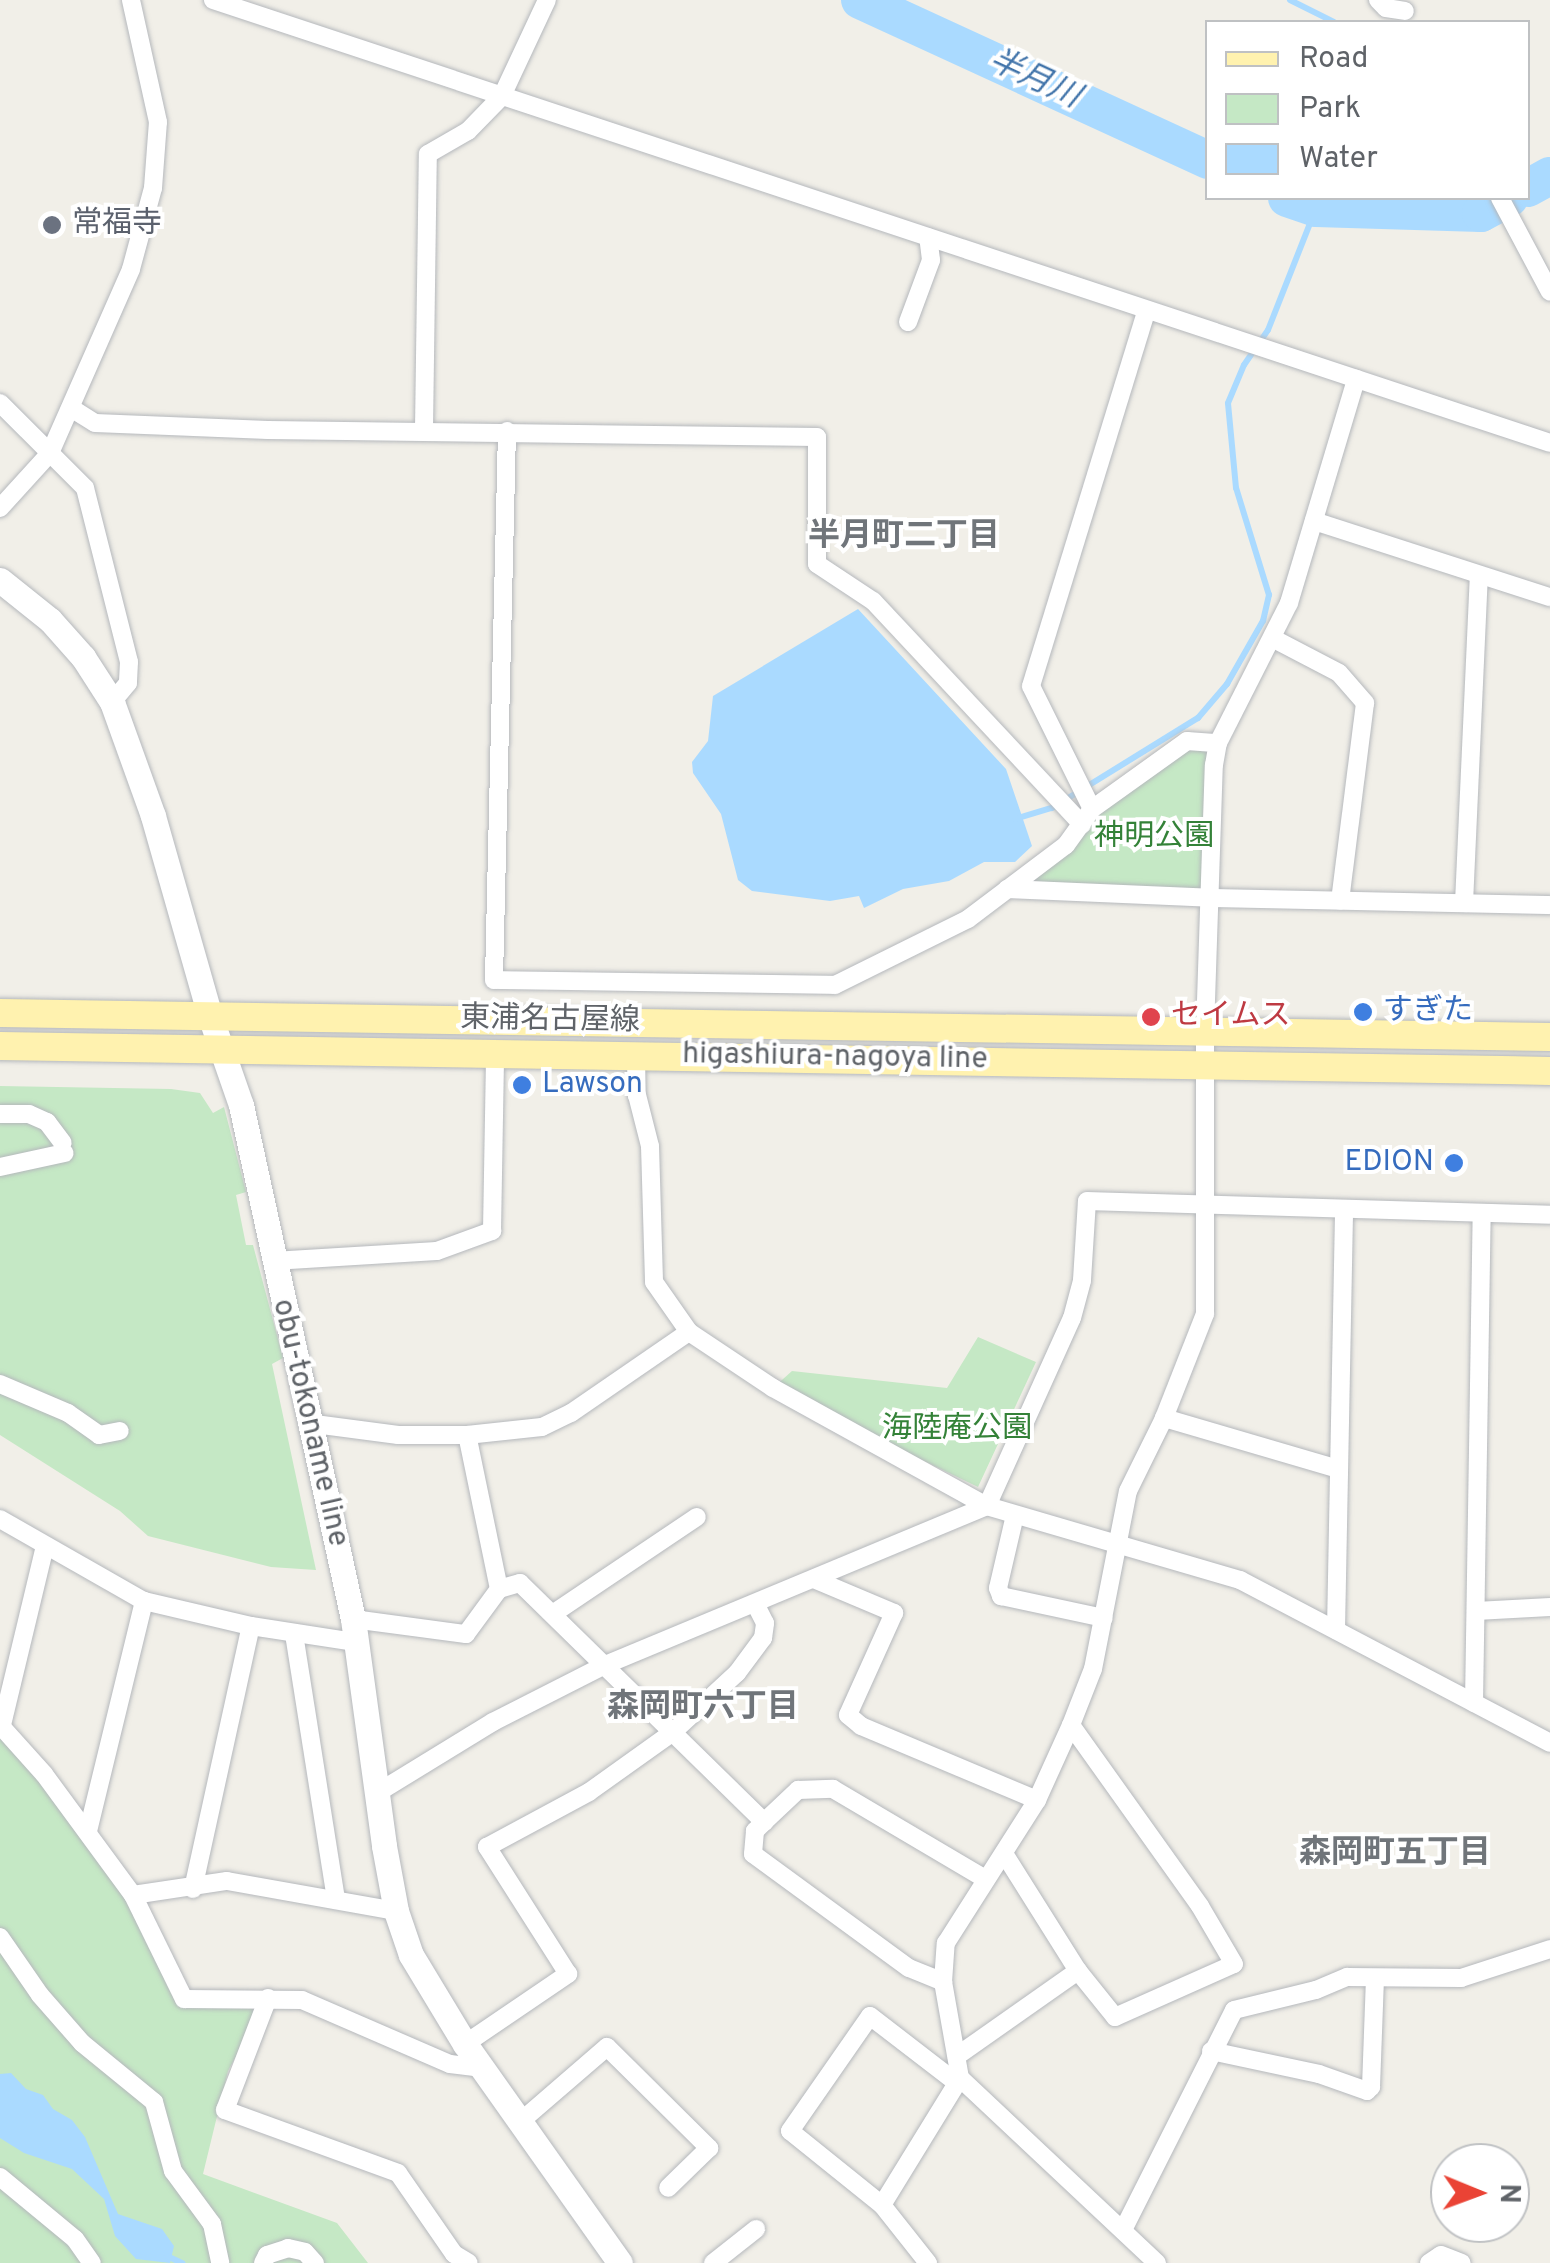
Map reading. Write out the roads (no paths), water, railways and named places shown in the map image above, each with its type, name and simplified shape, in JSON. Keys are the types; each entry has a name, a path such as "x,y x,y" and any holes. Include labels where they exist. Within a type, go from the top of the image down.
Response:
{"main road":[{"name":"obu-tokoname line","path":"0,580 50,620 83,657 112,702 153,816 211,1019 241,1105 354,1630 396,1912 424,1982 620,2263"},
{"path":"0,1014 211,1019"},
{"name":"東浦名古屋線","path":"211,1019 1550,1037"},
{"name":"higashiura-nagoya line","path":"0,1046 1206,1063 1550,1072"}],"street":[{"path":"0,508 50,452 132,269 158,156 158,122 131,0"},
{"path":"213,0 1550,443"},
{"path":"424,429 428,154 468,130 502,96 547,0"},
{"path":"1378,0 1386,8 1405,11"},
{"path":"1501,200 1550,292"},
{"path":"908,322 931,260 928,237"},
{"path":"1087,816 1030,686 1146,310"},
{"path":"882,2205 959,2080 943,1982 946,1943 1037,1800 1072,1725 1093,1669 1128,1491 1164,1418 1205,1314 1211,790 1218,743 1274,639 1356,379"},
{"path":"0,402 85,488 129,662 128,683 112,702"},
{"path":"71,408 95,423 268,430 817,436 817,564 873,601 1087,816"},
{"path":"507,431 494,980 835,985 968,919 1066,845 1087,816 1187,741 1218,743"},
{"path":"1314,521 1550,597"},
{"path":"1464,902 1479,575"},
{"path":"1274,639 1340,673 1365,703 1340,900"},
{"path":"1007,889 1210,898 1550,905"},
{"path":"273,1261 437,1251 492,1231 495,1054"},
{"path":"636,1056 637,1095 650,1146 649,1249 654,1282 689,1332 773,1388 987,1506 1240,1580 1550,1743"},
{"path":"0,1114 29,1114 47,1122 64,1148 0,1167"},
{"path":"377,1793 493,1722 605,1665 987,1506 1072,1318 1082,1280 1087,1202 1550,1214"},
{"path":"1336,1630 1344,1209"},
{"path":"1474,1703 1482,1213"},
{"path":"308,1422 398,1435 466,1435 542,1427 572,1413 689,1332"},
{"path":"0,1384 68,1413 99,1435 120,1431"},
{"path":"1164,1418 1338,1469"},
{"path":"466,1435 498,1589"},
{"path":"1015,1515 998,1588 1001,1596 1104,1618"},
{"path":"554,1613 697,1516"},
{"path":"0,1520 144,1601 294,1634 354,1630 466,1634 498,1589 520,1583 764,1822"},
{"path":"45,1546 1,1725 88,1831 133,1896 184,2000 302,2000 450,2064 481,2068"},
{"path":"816,1580 894,1613 848,1716 861,1726 1037,1800"},
{"path":"88,1831 144,1601"},
{"path":"465,2044 568,1974 487,1847 589,1792 673,1732 737,1672 763,1638 765,1624 755,1603"},
{"path":"1476,1611 1550,1607"},
{"path":"194,1889 252,1626"},
{"path":"294,1634 336,1900"},
{"path":"1005,1855 1078,1970 1115,2018 1234,1964 1200,1906 1072,1725"},
{"path":"943,1982 909,1968 752,1854 755,1832 798,1790 833,1790 985,1878"},
{"path":"133,1896 194,1889 227,1880 396,1912"},
{"path":"0,1937 40,1995 82,2043 154,2102 172,2171 212,2224 220,2263"},
{"path":"1123,2230 1234,2010 1316,1990 1347,1977 1461,1978 1550,1949"},
{"path":"957,2056 1078,1970"},
{"path":"1211,2051 1319,2074 1367,2091 1371,2087 1375,1980"},
{"path":"268,1998 225,2110 398,2174 454,2254 468,2263"},
{"path":"928,2263 882,2205 790,2132 870,2016 959,2080 1157,2263"},
{"path":"520,2122 606,2048 708,2148 668,2188"},
{"path":"0,2177 75,2239 92,2263"},
{"path":"714,2263 756,2229"},
{"path":"263,2263 267,2256 288,2248 306,2252 315,2263"},
{"path":"1429,2263 1441,2254 1462,2263"}],"water":[{"path":"858,609 1006,769 1032,846 1015,862 984,862 949,881 903,889 864,908 859,896 830,901 752,891 738,880 721,814 693,773 692,762 708,741 713,696"},
{"path":"11,2073 26,2089 43,2095 53,2109 72,2120 85,2137 118,2214 162,2229 174,2246 170,2263 136,2259 115,2236 104,2199 72,2169 24,2153 0,2138 0,2074"}],"waterway":[{"name":"半月川","path":"860,0 1205,159"},
{"path":"1290,0 1330,20"},
{"name":"半月川","path":"1530,187 1550,176"},
{"name":"半月川","path":"1293,200 1316,208 1481,213 1505,200"},
{"path":"1461,200 1467,212"},
{"path":"1015,819 1052,808 1198,718 1227,684 1263,621 1269,595 1236,488 1228,403 1244,365 1268,330 1316,208"},
{"path":"167,2256 182,2263"}],"place":[{"name":"常福寺","path":"52,225"},
{"name":"すぎた","path":"1363,1012"},
{"name":"セイムス","path":"1151,1017"},
{"name":"Lawson","path":"522,1085"},
{"name":"EDION","path":"1454,1163"}],"district":[{"name":"半月町二丁目","path":"904,537"},
{"name":"森岡町六丁目","path":"703,1708"},
{"name":"森岡町五丁目","path":"1395,1854"}],"park label":[{"name":"神明公園","path":"1154,838"},
{"name":"海陸庵公園","path":"957,1430"}]}
